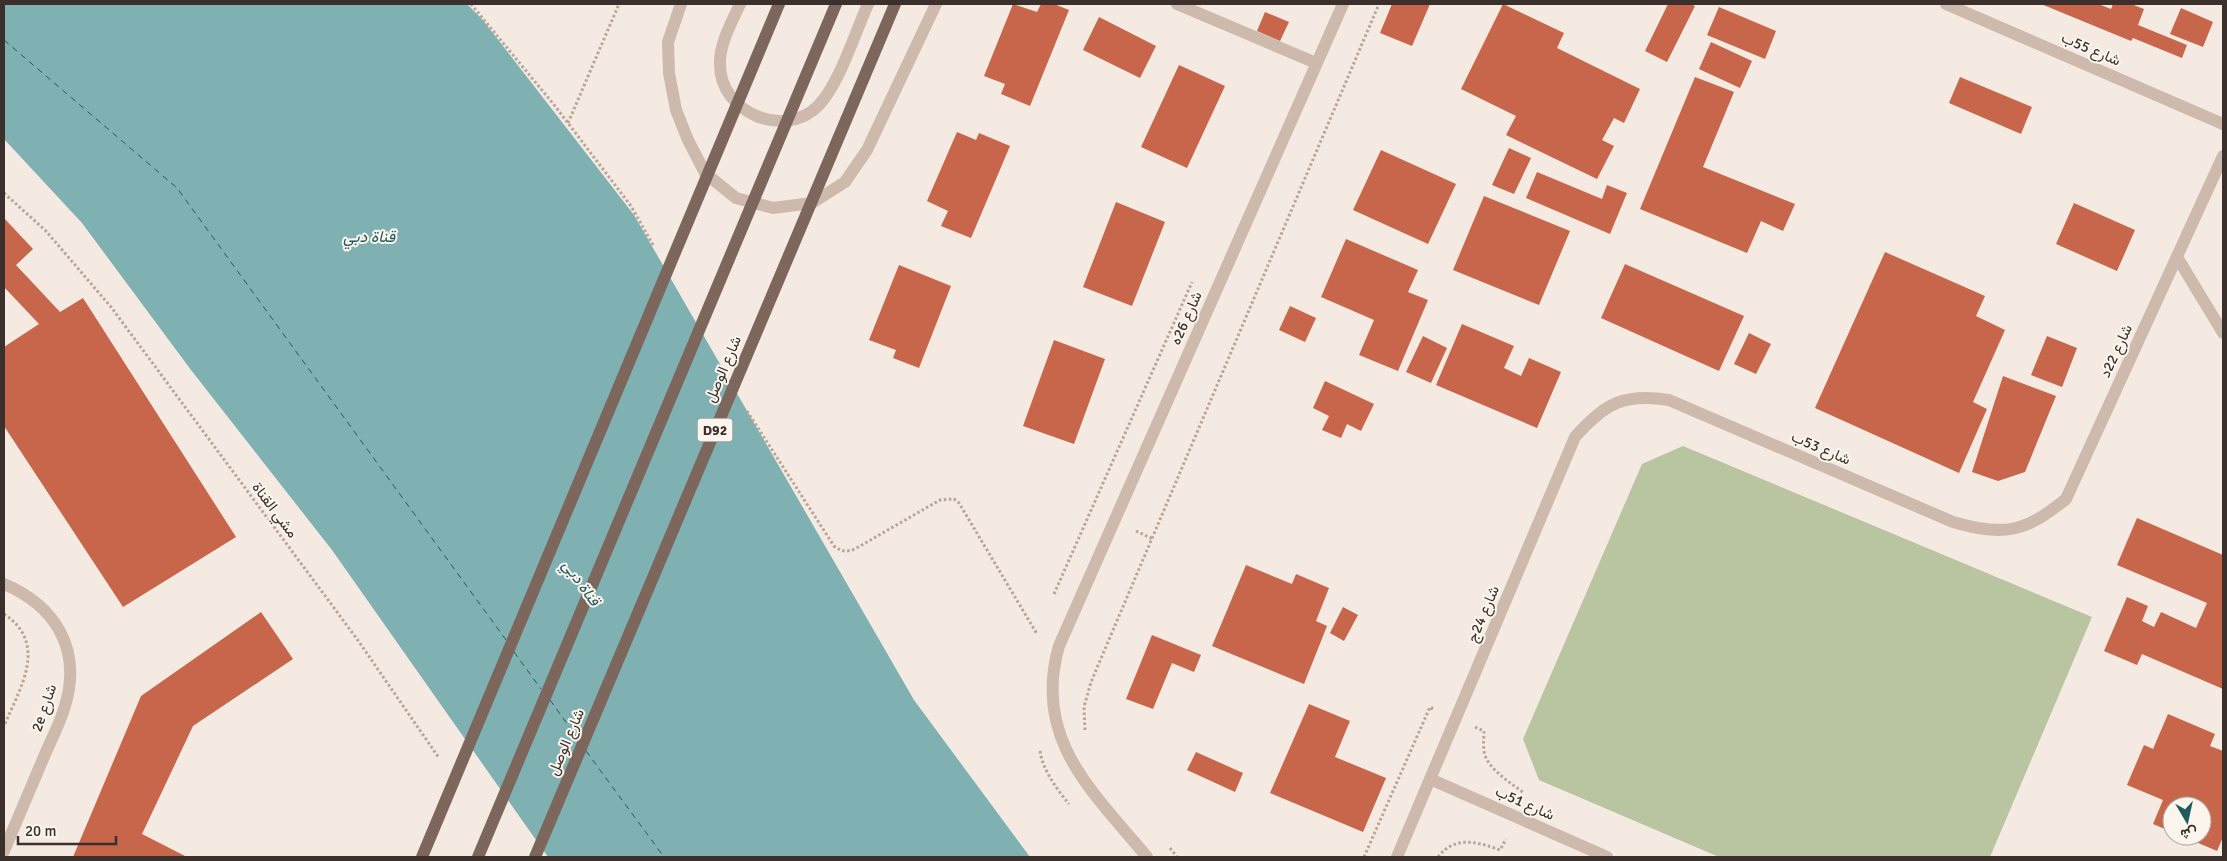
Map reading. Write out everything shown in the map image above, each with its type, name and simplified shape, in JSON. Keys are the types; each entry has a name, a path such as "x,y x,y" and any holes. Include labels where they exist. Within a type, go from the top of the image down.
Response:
{"main road":[{"path":"422,857 779,4"},
{"path":"478,857 836,4"},
{"name":"شارع الوصل","path":"535,857 895,4"}],"street":[{"path":"681,4 668,42 669,73 676,110 688,140 705,173 736,198 773,208 812,202 845,182 867,150 936,4"},
{"path":"740,4 725,39 720,65 726,91 744,110 768,121 794,120 817,107 833,85 868,4"},
{"path":"1177,4 1316,63"},
{"name":"شارع 26ه","path":"1147,857 1080,776 1063,746 1057,730 1052,697 1053,671 1059,646 1343,4"},
{"name":"شارع 55ب","path":"1946,4 2223,124"},
{"name":"شارع 22د","path":"2009,530 2041,519 2066,499 2223,156"},
{"path":"2177,257 2223,333"},
{"name":"شارع 53ب","path":"1620,401 1644,396 1669,400 1953,522 1981,530 2009,530"},
{"name":"شارع 24ج","path":"1397,857 1576,437 1594,415 1620,401"},
{"name":"2e شارع","path":"4,851 65,707 71,679 69,651 58,625 40,604 10,586"},
{"name":"شارع 51ب","path":"1430,779 1607,857"}],"path":[{"path":"567,123 619,4"},
{"path":"1088,738 1085,730 1084,707 1091,682 1379,4"},
{"name":"مشي القناة","path":"4,194 46,231 111,308 357,639 444,765"},
{"path":"4,614 12,619 22,632 28,648 24,680 4,726"},
{"path":"1165,843 1178,857"}],"green space":[{"path":"1683,446 2092,617 1990,857 1719,857 1539,780 1523,739 1642,464"}],"water":[{"name":"قناة دبي","path":"4,4 467,4 482,19 634,215 914,700 1030,857 548,857 332,550 191,370 82,223 4,139"}],"building":[{"path":"1013,4 1037,12 1041,4 1054,4 1069,10 1030,106 1001,94 1005,84 984,76"},
{"path":"1392,4 1430,4 1412,46 1380,33"},
{"path":"1503,4 1564,33 1557,48 1640,89 1624,123 1614,118 1602,140 1614,146 1597,179 1506,135 1516,116 1461,89"},
{"path":"1668,4 1690,4 1695,6 1667,62 1645,51"},
{"path":"2041,4 2098,4 2111,9 2113,4 2131,4 2144,9 2138,25 2187,45 2182,58 2133,38 2131,41"},
{"path":"1719,7 1776,31 1765,59 1707,35"},
{"path":"2181,8 2213,22 2203,47 2170,34"},
{"path":"1265,12 1289,22 1280,41 1257,31"},
{"path":"1099,17 1156,46 1140,78 1083,50"},
{"path":"1711,42 1752,61 1740,88 1699,69"},
{"path":"1179,65 1225,86 1187,168 1141,147"},
{"path":"1695,77 1734,92 1703,167 1795,204 1783,231 1761,221 1747,253 1640,209"},
{"path":"1960,77 2032,107 2021,134 1949,103"},
{"path":"957,132 976,140 979,133 1010,146 971,238 941,226 948,211 927,201"},
{"path":"1509,148 1531,158 1514,194 1492,185"},
{"path":"1381,150 1456,184 1428,244 1353,210"},
{"path":"1537,172 1602,199 1607,185 1627,193 1610,234 1526,198"},
{"path":"1484,196 1570,231 1539,305 1453,270"},
{"path":"1116,202 1165,222 1132,306 1083,287"},
{"path":"2074,203 2135,230 2117,271 2056,244"},
{"path":"4,218 33,249 16,265 60,312 83,298 236,537 123,607 4,426 4,347 39,324 4,287"},
{"path":"1346,239 1418,270 1408,292 1428,300 1398,371 1359,355 1374,320 1321,297"},
{"path":"1885,252 1985,296 1976,316 2005,330 1973,402 1987,409 1959,473 1815,408"},
{"path":"1625,264 1744,316 1719,371 1601,318"},
{"path":"899,265 951,286 919,368 893,358 896,350 869,340"},
{"path":"1290,306 1316,318 1305,342 1279,330"},
{"path":"1462,324 1514,346 1504,368 1521,376 1529,358 1561,372 1537,428 1436,385"},
{"path":"1749,333 1771,344 1756,374 1734,364"},
{"path":"1423,336 1447,348 1431,383 1406,372"},
{"path":"2047,336 2077,348 2062,387 2031,375"},
{"path":"1054,340 1105,359 1074,444 1023,426"},
{"path":"2003,376 2056,396 2025,472 1998,481 1972,472"},
{"path":"1325,381 1374,404 1361,431 1347,424 1341,438 1322,430 1329,416 1313,408"},
{"path":"2137,518 2223,555 2223,689 2142,654 2137,665 2104,651 2127,597 2148,606 2142,621 2154,627 2161,612 2196,628 2207,603 2117,565"},
{"path":"1246,565 1292,584 1296,574 1329,588 1316,621 1327,626 1304,684 1212,646"},
{"path":"1343,607 1358,615 1344,641 1330,633"},
{"path":"261,612 293,659 193,726 142,834 187,857 73,857 141,696"},
{"path":"1152,635 1201,655 1194,672 1172,663 1153,709 1126,699"},
{"path":"1309,704 1350,721 1335,757 1386,778 1363,832 1270,793"},
{"path":"2168,714 2215,734 2210,746 2223,751 2223,837 2217,851 2205,846 2212,846 2212,796 2162,796 2162,800 2127,785 2144,745 2153,749"},
{"path":"1196,752 1243,773 1235,792 1187,770"},
{"path":"2162,802 2162,828 2153,824"}],"ferry route":[{"path":"4,40 177,188 506,640"},
{"path":"514,652 541,689"},
{"path":"550,700 578,739"},
{"path":"586,751 664,857"}]}
